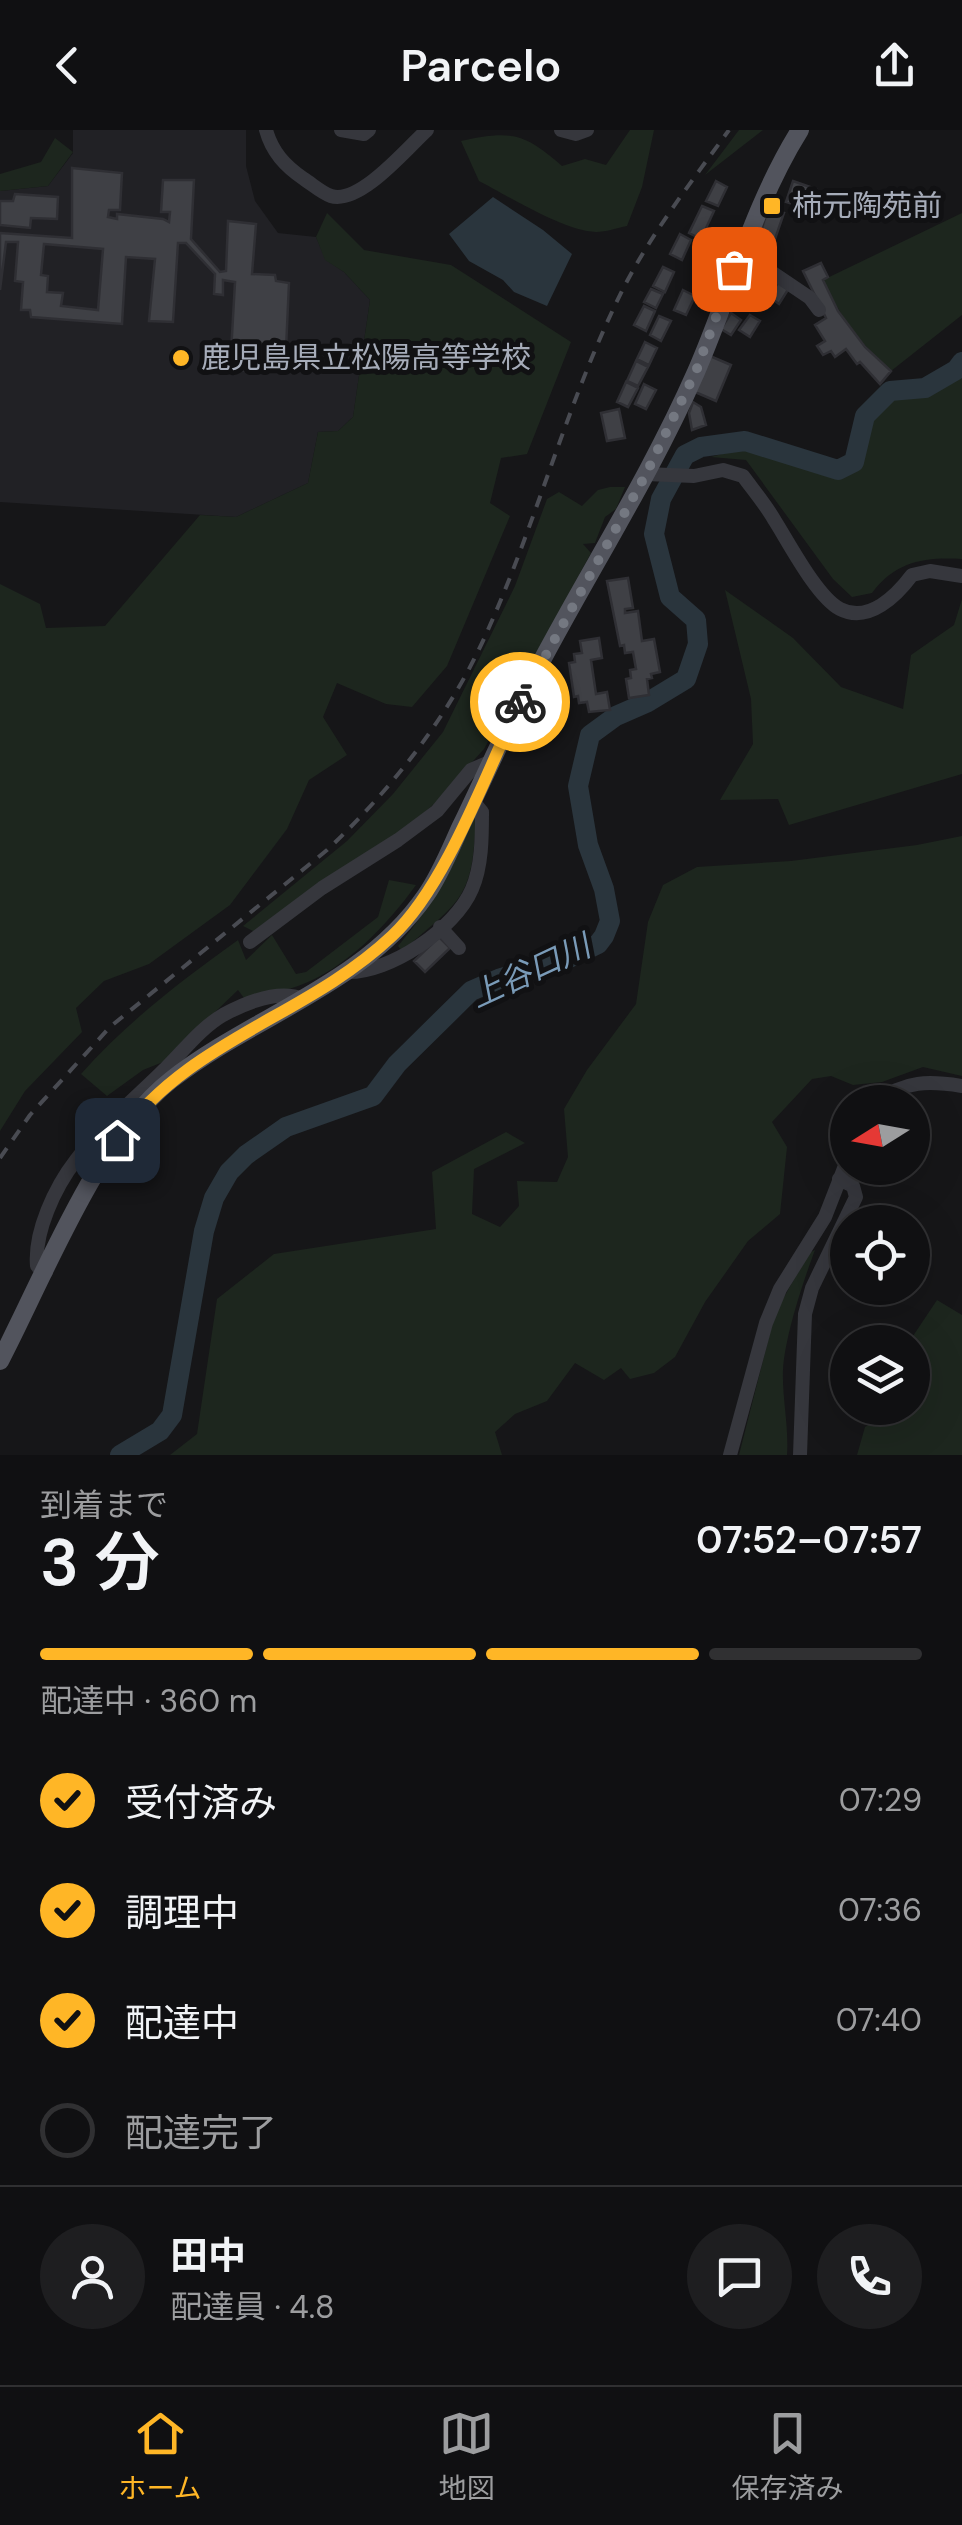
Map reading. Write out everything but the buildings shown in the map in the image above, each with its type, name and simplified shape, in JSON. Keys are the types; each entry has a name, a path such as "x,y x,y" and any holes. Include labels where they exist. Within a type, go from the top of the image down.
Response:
{"main road":[{"path":"0,1362 102,1160 132,1119 169,1081 214,1050 347,972 394,934 427,894 535,674 646,474 696,371 769,188 800,130"}],"street":[{"path":"266,130 272,150 296,173 331,196 348,196 363,190 427,130"},
{"path":"341,130 364,134 369,130"},
{"path":"562,130 576,134 587,130"},
{"path":"734,269 773,273 810,298 818,310"},
{"path":"646,474 694,476 723,470 743,476 807,573 839,609 854,612 880,607 912,575 930,572 962,576"},
{"path":"250,942 322,888 398,840 436,811 472,770 492,762"},
{"path":"347,972 372,970 410,954 465,902 475,880 482,812 473,801"},
{"path":"440,927 459,948"},
{"path":"906,1085 928,1081 962,1086"},
{"path":"730,1455 766,1322 780,1289 825,1217 837,1185"},
{"path":"800,1455 805,1314 812,1288 856,1197 850,1185"}],"shaded area":[{"name":"鹿児島県立松陽高等学校","path":"73,130 246,130 246,166 255,201 278,233 316,237 326,260 344,272 370,300 353,417 338,431 318,432 308,483 236,517 0,502 0,191 48,186 73,153"},
{"path":"630,130 654,130 642,187 627,226 600,232 553,219 479,181 461,141 505,135 527,141 562,166 585,159 606,165"},
{"path":"739,130 763,130 705,175"},
{"path":"55,138 73,152 48,186 0,191 0,174 41,162"},
{"path":"493,197 572,254 547,306 514,292 503,280 469,261 449,234"},
{"path":"327,213 364,250 451,265 571,342 527,454 501,458 490,503 510,516 447,666 412,707 386,704 337,683 323,717 347,755 309,780 287,829 230,905 149,964 104,981 76,1008 82,1032 25,1091 0,1131 0,584 40,604 46,628 105,626 200,515 236,517 308,483 318,432 338,431 353,417 370,300 344,272 325,260 316,237"},
{"path":"962,213 962,315 891,371 852,329 823,280"},
{"path":"962,375 962,559 912,563 891,574 872,593 852,597 833,579 746,460 711,457 743,448 840,478 857,467 869,419 890,400 927,394"},
{"path":"625,487 616,509 605,517 595,543 583,544 591,553 484,749 417,819 255,932 243,926 347,841 393,794 443,732 515,586 547,499 559,492 582,506 598,490"},
{"path":"725,590 793,638 841,687 903,709 911,655 954,625 962,599 962,774 789,825 778,799 720,800 753,744 751,699"},
{"path":"476,814 472,863 461,894 452,907 402,951 398,946 442,883"},
{"path":"962,836 962,1076 923,1067 882,1082 853,1085 831,1076 812,1079 772,1122 787,1147 780,1214 748,1241 705,1302 675,1357 654,1373 630,1379 621,1368 604,1380 575,1363 547,1401 515,1414 495,1432 502,1455 170,1455 197,1434 217,1299 274,1254 436,1229 432,1172 506,1132 525,1143 474,1169 472,1214 500,1227 519,1206 517,1181 557,1182 568,1157 564,1109 587,1070 636,1004 648,922 663,885 697,867 791,861"},
{"path":"389,880 416,885 379,930 333,969 285,990 244,998 238,990 163,1062 143,1070 107,1096 81,1074 156,1002 238,940 246,960 272,935 296,974 306,972 378,917"},
{"path":"815,1250 784,1356 787,1455 739,1455 775,1313 809,1253"},
{"path":"937,1300 962,1315 962,1455 857,1455 868,1425 930,1425 930,1325 920,1325"}],"waterway":[{"name":"上谷口川","path":"120,1455 160,1431 172,1415 204,1231 214,1198 229,1172 286,1127 373,1096 397,1064 471,991 569,958 598,944 604,936 610,921 604,889 588,845 578,786 590,735 616,716 686,679 698,644 696,620 670,597 654,534 661,499 685,455 701,447 745,441 838,470 854,462 865,416 890,391 925,388 956,370 962,362"}],"railway":[{"path":"0,1158 30,1115 110,1027 327,850 397,776 438,721 487,632 586,372 624,287 660,226 729,130"}],"way so far":[{"path":"520,702 646,474 696,371 734,269"}],"place":[{"name":"柿元陶苑前","path":"772,206"},
{"name":"鹿児島県立松陽高等学校","path":"181,358"}],"route":[{"path":"117,1140 169,1081 214,1050 323,988 394,934 427,894 520,702"}]}
